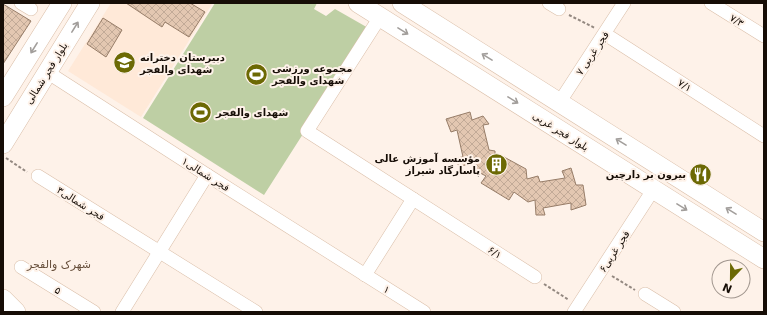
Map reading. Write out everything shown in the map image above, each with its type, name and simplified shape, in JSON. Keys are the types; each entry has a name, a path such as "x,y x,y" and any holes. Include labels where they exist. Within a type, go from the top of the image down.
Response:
{"main road":[{"path":"3,97 62,3"},
{"name":"بلوار فجر شمالی","path":"3,144 90,3"},
{"name":"بلوار فجر غربی","path":"358,3 764,259"},
{"path":"402,3 764,232"},
{"path":"458,66 470,46"},
{"path":"3,299 16,312"}],"street":[{"name":"۷ فجر غربی","path":"559,103 624,3"},
{"name":"۷/۳","path":"711,3 764,36"},
{"name":"۶/۱","path":"380,17 307,131 535,278"},
{"name":"۷/۱","path":"605,34 764,136"},
{"name":"فجر شمالی۱","path":"47,72 207,175 366,274"},
{"path":"122,312 207,175"},
{"name":"فجر شمالی۳","path":"38,176 256,312"},
{"name":"فجر غربی۶","path":"575,309 654,190"},
{"path":"366,274 413,199"},
{"name":"۵","path":"21,267 94,312"},
{"name":"۱","path":"366,274 424,312"},
{"path":"645,294 674,312"}],"path":[{"path":"554,6 605,34"},
{"path":"3,156 36,178 38,176"},
{"path":"601,270 644,296 645,294"},
{"path":"535,278 575,309"}],"shaded area":[{"name":"دبیرستان دخترانه شهدای والفجر","path":"111,3 212,4 141,117 68,71"}],"green space":[{"name":"مجموعه ورزشی شهدای والفجر","path":"215,3 317,3 314,9 326,16 335,9 370,29 264,195 143,118"}],"building":[{"path":"126,3 190,3 205,12 189,37 165,22 162,27"},
{"path":"3,4 31,21 3,64"},
{"path":"103,18 122,30 106,57 87,44"},
{"name":"مؤسسه آموزش عالی پاسارگاد شیراز","path":"470,112 472,120 483,116 489,124 483,125 489,150 495,151 495,159 504,157 526,169 527,179 538,176 540,182 565,178 562,171 571,168 576,185 583,185 586,205 571,210 571,203 543,208 545,215 536,215 535,200 528,202 514,192 509,200 481,183 486,176 476,171 474,162 459,167 456,158 463,157 457,130 451,132 446,119"}],"place":[{"name":"دبیرستان دخترانه شهدای والفجر","path":"124,63"},
{"name":"مجموعه ورزشی شهدای والفجر","path":"256,74"},
{"name":"شهدای والفجر","path":"200,112"},
{"name":"مؤسسه آموزش عالی پاسارگاد شیراز","path":"496,164"},
{"name":"بیرون بر دارچین","path":"701,174"}],"district":[{"name":"شهرک والفجر","path":"59,264"}]}
